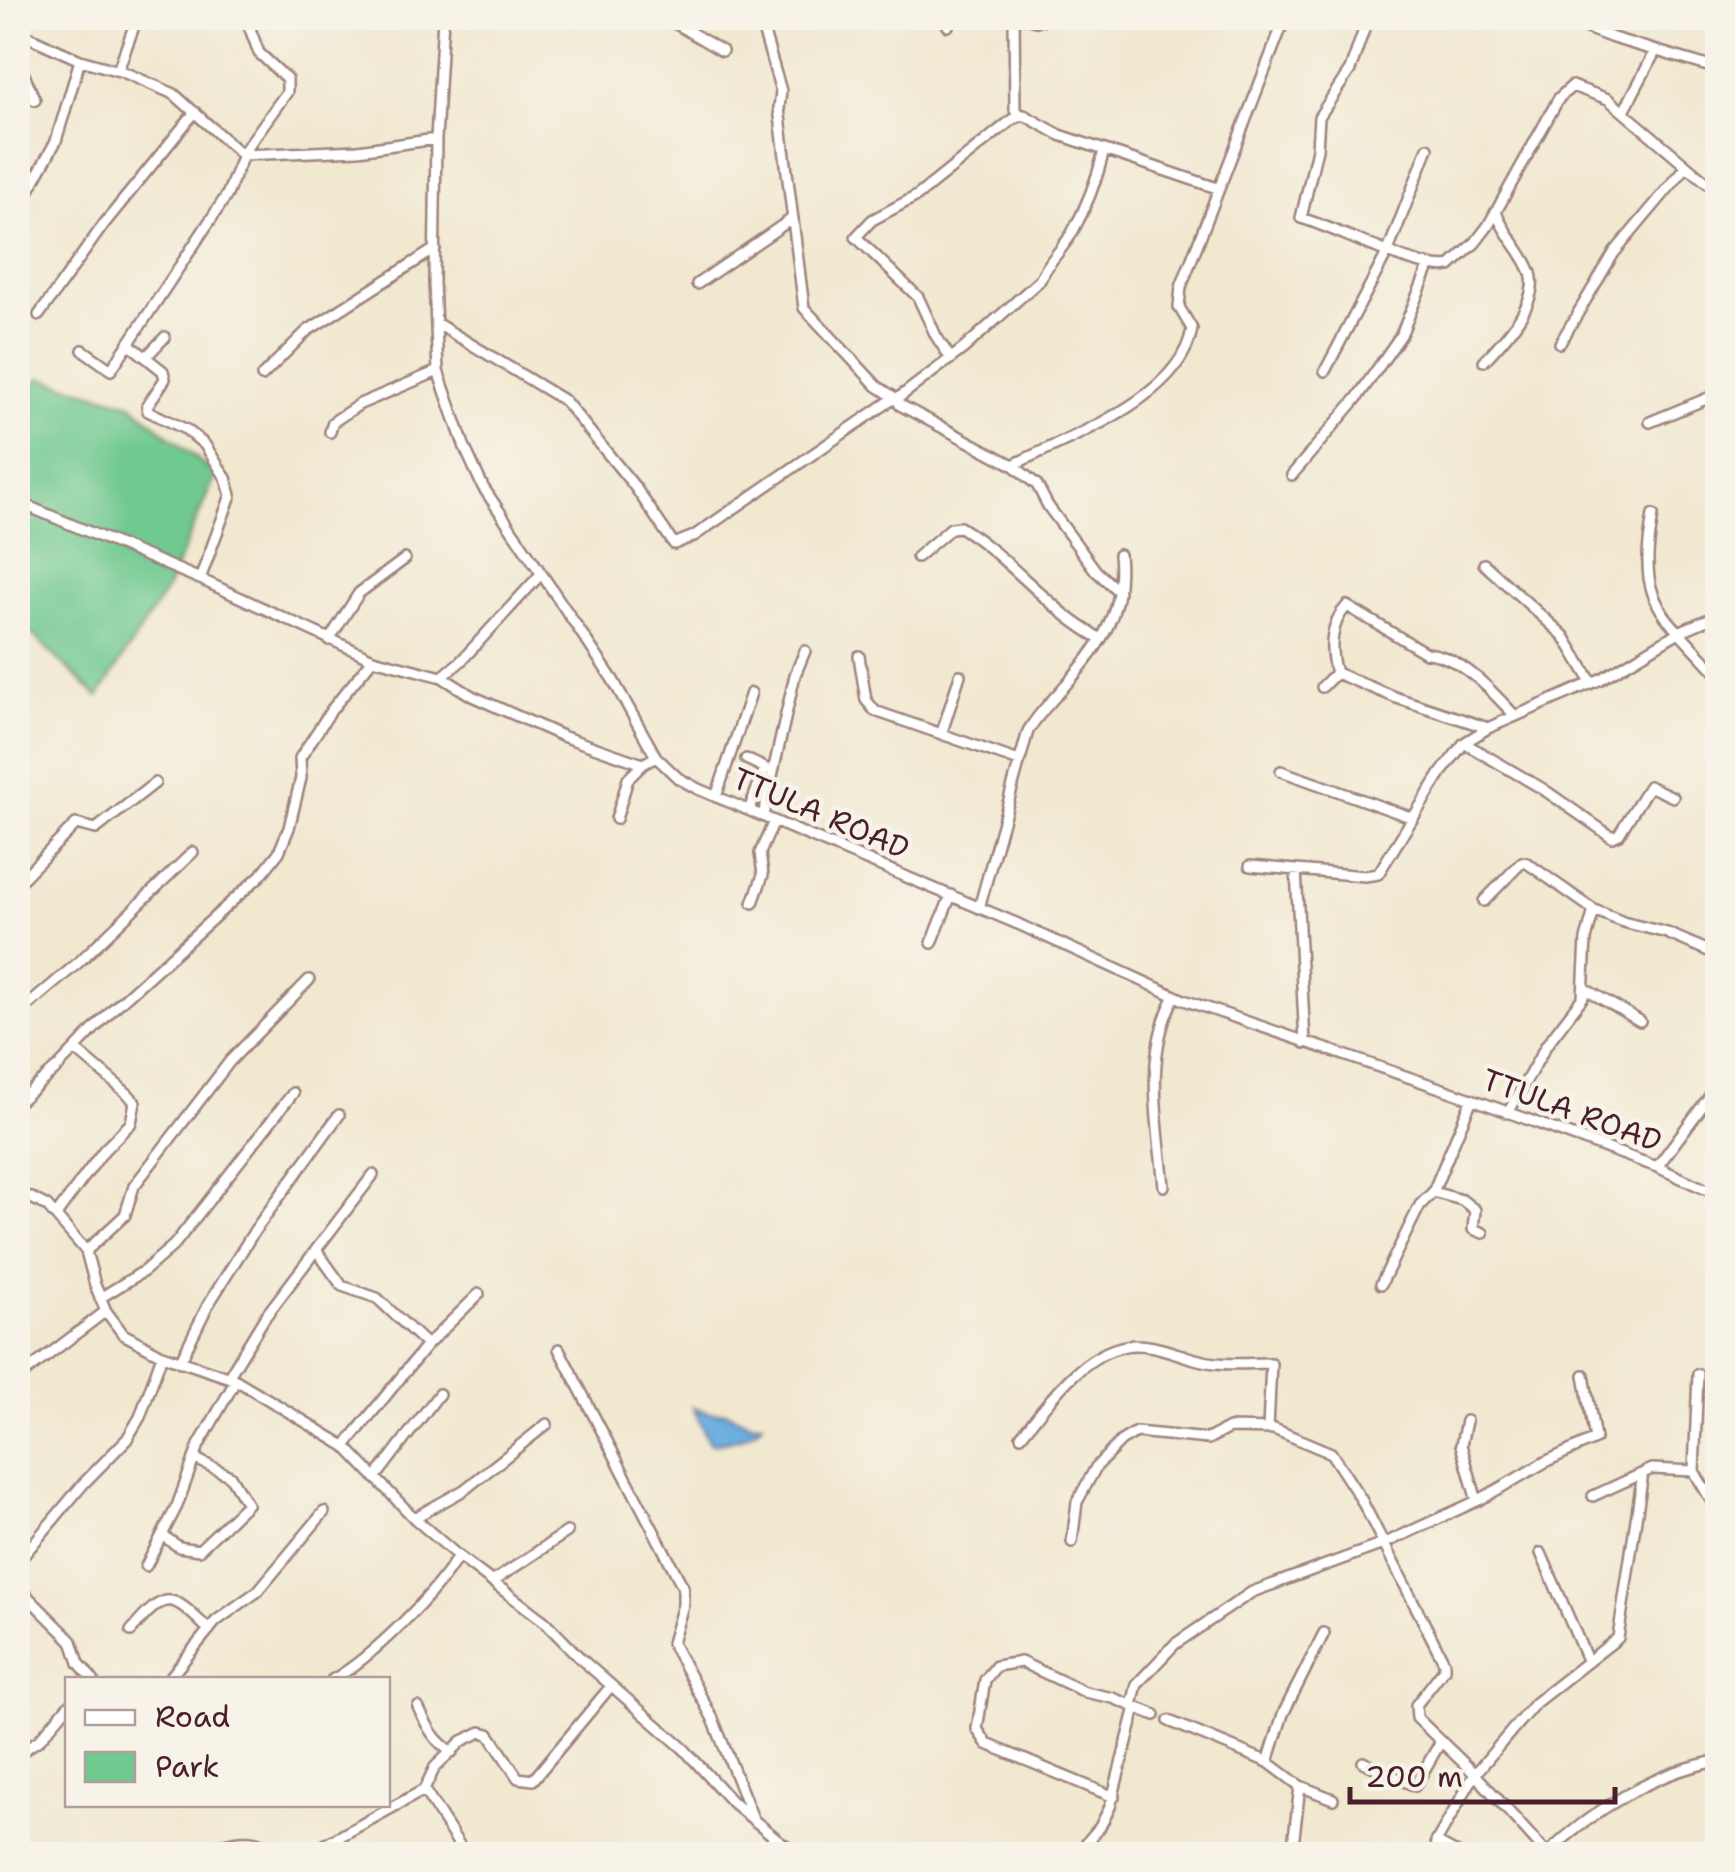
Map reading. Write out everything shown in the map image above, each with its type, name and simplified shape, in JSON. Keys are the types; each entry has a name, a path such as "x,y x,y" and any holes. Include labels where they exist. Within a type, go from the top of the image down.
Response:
{"street":[{"path":"118,70 137,18"},
{"path":"83,350 111,370 227,195 242,156 287,92 289,84 259,53 246,18"},
{"name":"TTULA ROAD","path":"444,18 436,139 438,371 474,470 613,680 656,757 678,778 952,895 1174,996 1472,1099 1657,1167 1718,1195"},
{"path":"666,18 722,51"},
{"path":"774,18 760,20 781,91 779,108 804,308 900,405 1012,465 1037,485 1091,564 1119,592"},
{"path":"1014,18 1015,110 1060,135 1217,188"},
{"path":"1026,18 1052,18"},
{"path":"1267,18 1282,24 1285,18"},
{"path":"1012,465 1141,401 1163,379 1191,335 1192,329 1180,307 1181,287 1285,18"},
{"path":"1368,18 1350,70 1319,117 1313,169 1301,218 1428,267 1443,268 1456,262 1475,244 1496,212 1565,90 1578,86 1624,111 1718,192"},
{"path":"1560,18 1582,22 1655,52 1718,69"},
{"path":"18,32 80,60 118,70 174,94 242,156 358,150 436,139"},
{"path":"1624,111 1655,52"},
{"path":"18,210 56,141 80,60"},
{"path":"18,62 35,100"},
{"path":"18,74 35,100"},
{"path":"18,86 35,100"},
{"path":"38,315 104,224 195,112"},
{"path":"951,359 918,298 856,237 872,220 917,196 1021,115"},
{"path":"1325,371 1388,251 1428,148"},
{"path":"436,322 565,401 674,544 694,536 951,359 1040,280 1046,264 1070,238 1094,185 1104,150"},
{"path":"1560,343 1614,253 1686,166"},
{"path":"1484,361 1516,323 1532,282 1531,272 1510,242 1496,212"},
{"path":"697,284 793,218"},
{"path":"262,376 307,331 435,250"},
{"path":"1292,475 1388,356 1408,322 1428,267"},
{"path":"146,358 165,336"},
{"path":"129,344 163,371 166,379 147,406 148,412 188,430 205,445 226,478 231,495 200,579"},
{"path":"330,432 332,422 360,404 438,371"},
{"path":"1650,422 1718,394"},
{"path":"20,505 200,579 372,659 442,678 472,696 562,736 643,764"},
{"path":"1653,515 1650,592 1664,617 1718,674"},
{"path":"916,557 950,528 960,526 1004,558 1057,609 1101,639"},
{"path":"979,908 1019,760 1036,717 1079,670 1118,607 1119,555"},
{"path":"329,640 359,593 405,559"},
{"path":"1484,564 1564,636 1592,683"},
{"path":"442,678 541,574"},
{"path":"1322,688 1336,673 1333,635 1347,606 1426,653 1436,653 1467,672 1515,716"},
{"path":"1250,866 1378,874 1454,752 1464,743 1488,728 1592,683 1679,632 1718,615"},
{"path":"763,816 795,675 805,651"},
{"path":"859,656 866,700 875,711 1019,760"},
{"path":"18,1102 114,1008 261,876 289,828 301,778 300,758 372,659"},
{"path":"1336,673 1488,728"},
{"path":"942,732 960,675"},
{"path":"716,796 751,693"},
{"path":"1464,743 1543,788 1612,837 1619,834 1649,786 1673,797"},
{"path":"616,819 628,779 656,757"},
{"path":"746,759 764,768 749,810"},
{"path":"1281,772 1413,818"},
{"path":"18,883 76,824 96,829 156,783"},
{"path":"752,903 763,875 760,853 774,821"},
{"path":"18,1014 105,938 193,852"},
{"path":"1484,901 1522,862 1594,910 1718,954"},
{"path":"1296,870 1305,1044"},
{"path":"932,943 952,895"},
{"path":"1508,1113 1538,1058 1579,1004 1585,989 1586,939 1594,910"},
{"path":"86,1251 125,1215 134,1186 230,1061 309,980"},
{"path":"1585,989 1640,1020"},
{"path":"1164,1186 1154,1089 1161,1020 1174,996"},
{"path":"56,1215 104,1150 132,1124 134,1114 135,1102 128,1094 75,1049"},
{"path":"1657,1167 1718,1085"},
{"path":"100,1298 144,1272 174,1245 293,1093"},
{"path":"1381,1284 1420,1204 1433,1192 1472,1099"},
{"path":"180,1362 208,1305 254,1230 338,1115"},
{"path":"146,1566 189,1477 194,1458 265,1318 373,1175"},
{"path":"18,1191 38,1200 56,1215 86,1251 100,1298 123,1334 162,1355 233,1378 345,1446 414,1518 544,1621 684,1749 755,1822 801,1854"},
{"path":"1433,1192 1467,1203 1474,1210 1473,1228 1483,1233"},
{"path":"316,1251 342,1286 377,1298 427,1344"},
{"path":"345,1446 427,1344 479,1294"},
{"path":"18,1378 106,1311"},
{"path":"1021,1436 1069,1380 1101,1355 1127,1345 1158,1348 1214,1364 1271,1363 1268,1429"},
{"path":"559,1349 683,1587 683,1606 672,1643 712,1719 755,1822"},
{"path":"19,1561 84,1483 128,1439 162,1355"},
{"path":"1077,1854 1100,1827 1114,1796 1135,1704 1135,1688 1175,1644 1217,1614 1276,1581 1383,1544 1595,1439 1584,1374"},
{"path":"1698,1374 1694,1471 1717,1509"},
{"path":"375,1478 439,1394"},
{"path":"1466,1421 1462,1444 1476,1501"},
{"path":"414,1518 464,1490 547,1424"},
{"path":"1072,1542 1076,1502 1096,1467 1121,1440 1136,1432 1208,1439 1229,1428 1268,1429 1331,1453 1361,1499 1444,1662 1444,1669 1414,1712 1547,1854 1579,1827 1640,1790 1667,1776 1718,1761"},
{"path":"162,1535 179,1547 199,1550 247,1504 230,1476 194,1458"},
{"path":"1592,1496 1652,1469 1694,1471"},
{"path":"1458,1854 1436,1842 1475,1774 1534,1703 1586,1660 1615,1643 1620,1632 1643,1473"},
{"path":"18,1509 19,1561"},
{"path":"171,1677 210,1630 258,1591 324,1512"},
{"path":"492,1582 567,1532"},
{"path":"1541,1553 1586,1660"},
{"path":"337,1677 426,1600 458,1556"},
{"path":"18,1587 72,1641 79,1663 91,1677"},
{"path":"132,1630 156,1603 168,1598 180,1602 210,1630"},
{"path":"1268,1762 1283,1714 1324,1633"},
{"path":"1114,1796 987,1744 977,1729 985,1680 996,1666 1021,1662 1085,1692 1135,1704 1156,1715"},
{"path":"308,1854 424,1790 435,1767 469,1735 489,1734 518,1778 532,1780 611,1686"},
{"path":"418,1707 430,1732 452,1752"},
{"path":"24,1750 39,1740 65,1710"},
{"path":"1169,1721 1268,1762 1300,1786 1333,1798"},
{"path":"1363,1762 1415,1786 1440,1741"},
{"path":"1292,1854 1300,1786"},
{"path":"424,1790 465,1854"},
{"path":"214,1846 249,1838 284,1854"}],"green space":[{"path":"40,378 131,404 216,475 166,590 98,697 18,621 18,397"}],"water":[{"path":"693,1407 762,1423 745,1436 710,1444"}]}
